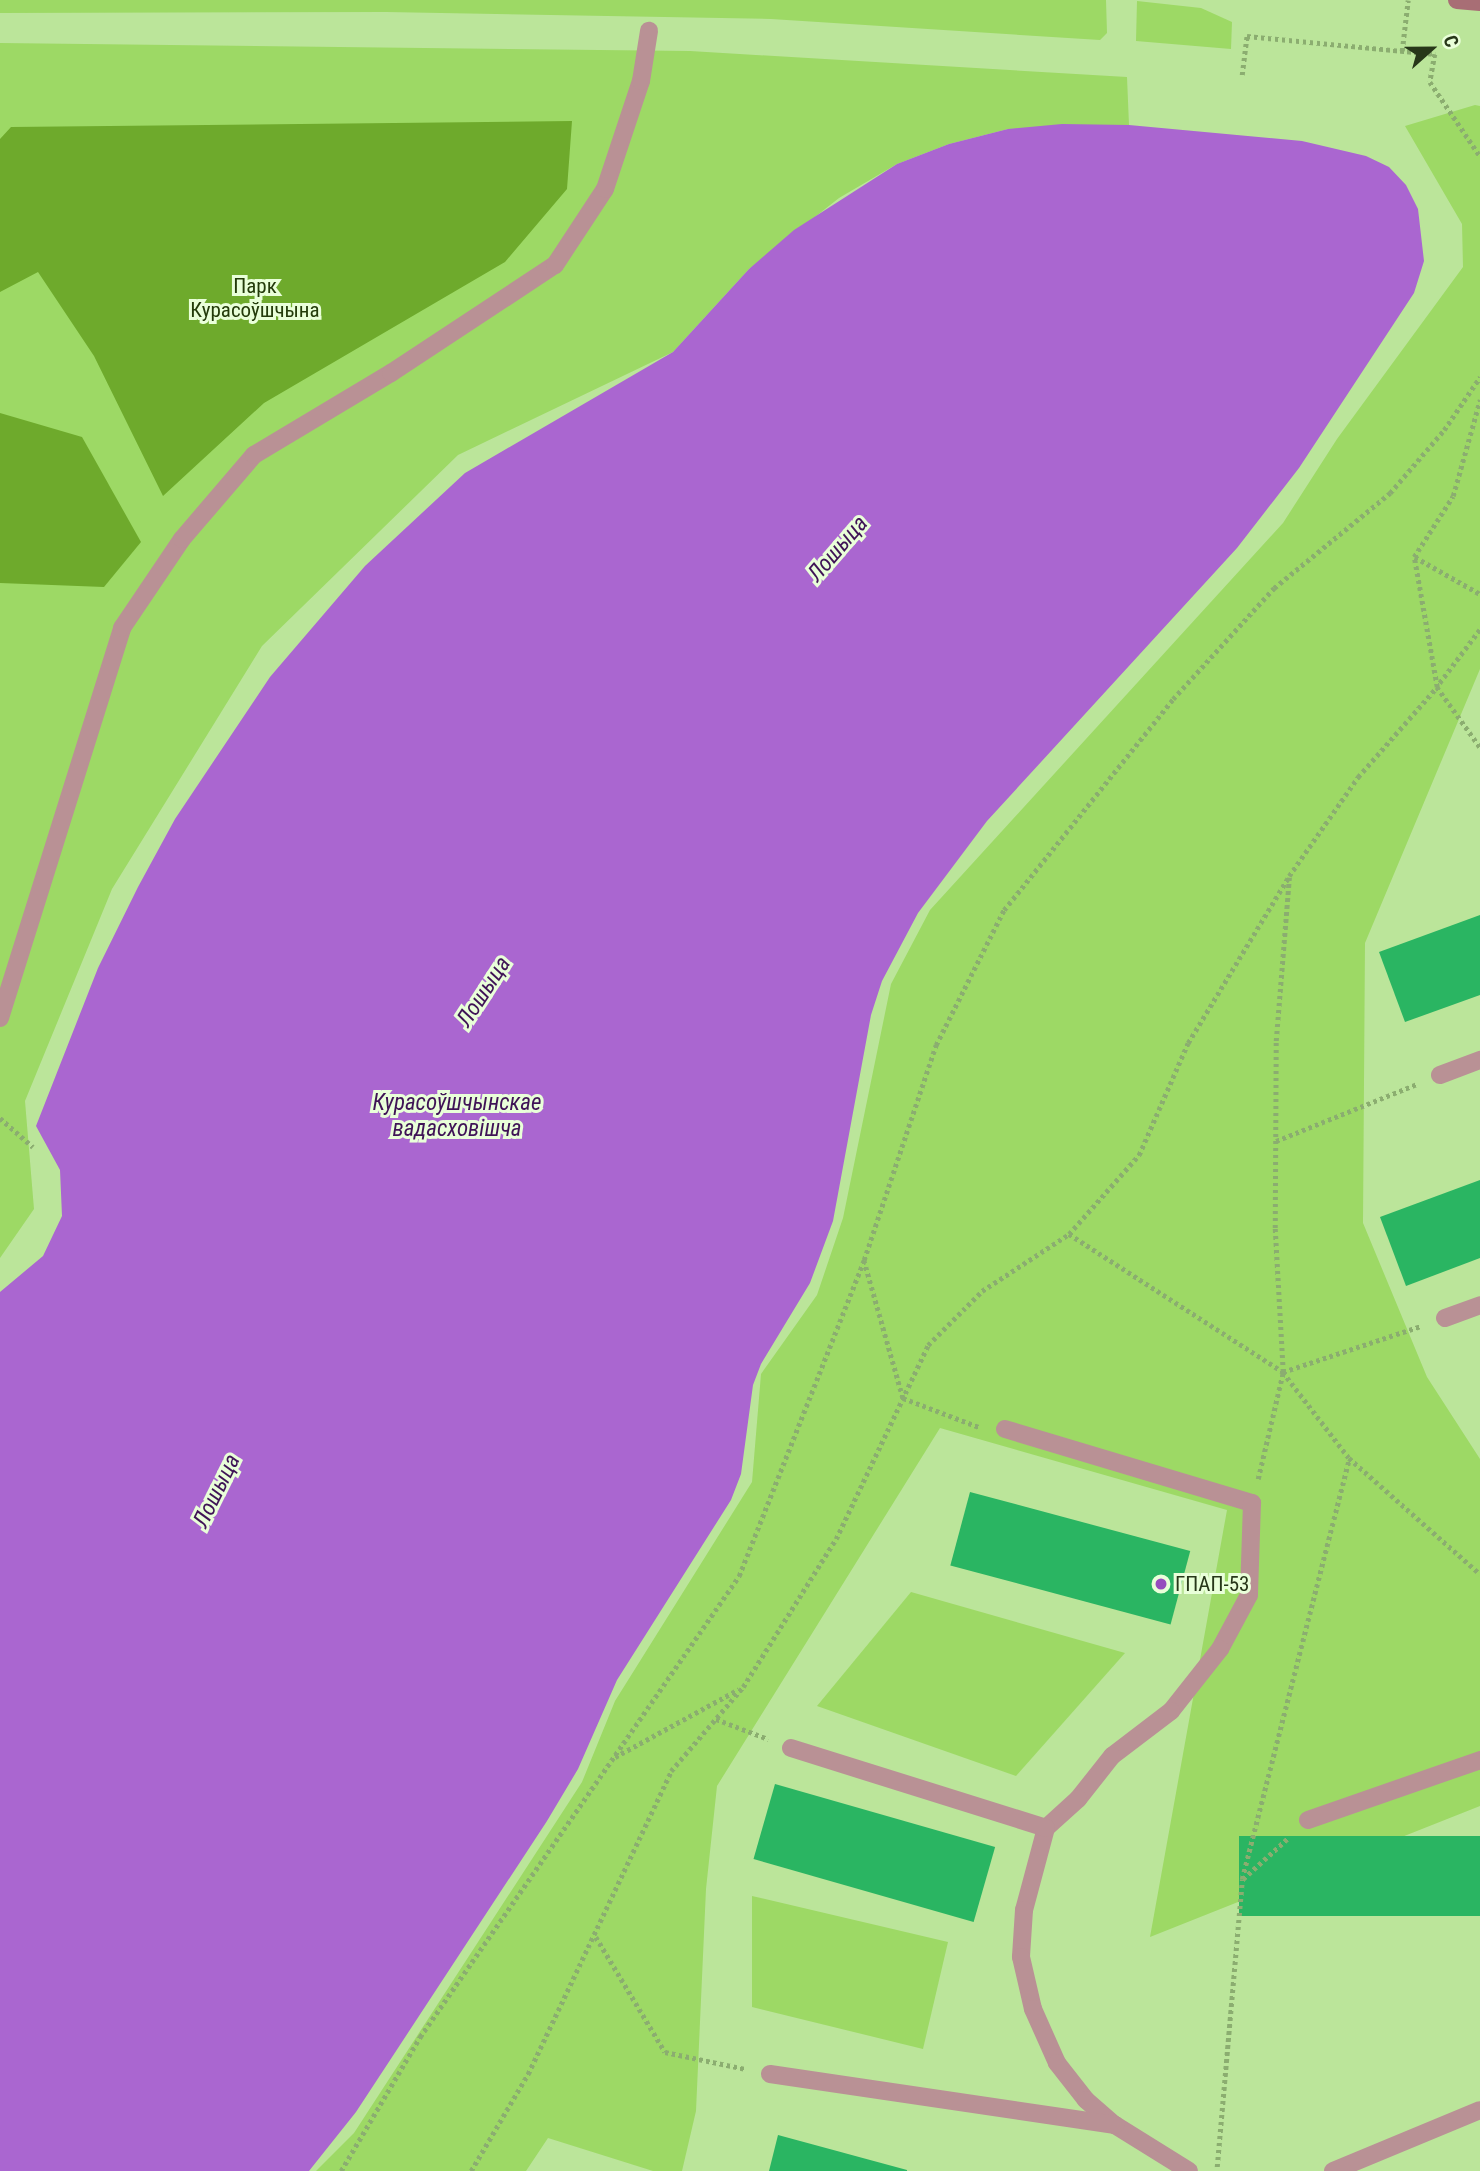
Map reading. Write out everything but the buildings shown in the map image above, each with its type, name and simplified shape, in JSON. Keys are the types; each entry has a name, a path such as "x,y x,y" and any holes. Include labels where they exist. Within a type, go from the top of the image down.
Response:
{"main road":[{"path":"1457,0 1480,2"}],"street":[{"path":"0,1018 122,628 182,539 254,455 391,373 555,265 605,188 641,81 649,32"},
{"path":"1440,1075 1480,1060"},
{"path":"1445,1318 1480,1305"},
{"path":"1004,1429 1252,1503 1250,1595 1220,1649 1171,1711 1112,1756 1078,1799 1046,1828 1024,1910 1024,1970 1033,2010 1057,2063 1086,2100 1115,2125 1189,2171"},
{"path":"791,1748 1046,1828"},
{"path":"1308,1820 1480,1760"},
{"path":"771,2074 1115,2125"},
{"path":"1333,2171 1480,2110"}],"path":[{"path":"1402,51 1408,0"},
{"path":"1242,75 1247,36 1435,54 1430,82 1480,156"},
{"path":"341,2171 420,2037 739,1576 864,1260 936,1045 1004,910 1173,699 1275,588 1390,493 1444,430 1480,377"},
{"path":"1480,400 1453,496 1414,556 1437,687 1480,747"},
{"path":"1414,556 1480,594"},
{"path":"471,2171 528,2074 596,1937 671,1771 743,1687 836,1539 928,1345 982,1291 1069,1234 1139,1155 1188,1043 1289,876 1358,777 1437,687 1480,630"},
{"path":"1252,1503 1283,1372 1276,1141 1276,1041 1289,876"},
{"path":"1276,1141 1440,1075"},
{"path":"0,1118 33,1147"},
{"path":"1069,1234 1283,1372 1349,1458 1480,1574"},
{"path":"864,1260 903,1398"},
{"path":"1283,1372 1445,1318"},
{"path":"903,1398 970,1426"},
{"path":"1217,2171 1242,1879 1349,1458"},
{"path":"613,1758 743,1687"},
{"path":"716,1718 791,1748"},
{"path":"1242,1879 1308,1820"},
{"path":"596,1937 666,2052 771,2074"}],"green space":[{"path":"0,0 1106,0 1107,33 1100,40 771,19 386,12 0,13"},
{"path":"1137,1 1201,8 1232,22 1231,49 1136,41"},
{"name":"Парк Курасоўшчына","path":"0,43 690,51 1127,77 1129,125 1008,129 949,144 897,164 839,198 749,269 673,352 458,455 262,646 112,889 25,1101 34,1209 0,1258"},
{"path":"1475,105 1480,106 1480,669 1365,943 1363,1223 1427,1377 1480,1459 1480,1806 1150,1937 1227,1510 940,1428 717,1786 706,1889 696,2111 682,2171 653,2171 548,2138 526,2171 316,2171 354,2133 582,1782 615,1701 752,1482 761,1374 817,1295 843,1218 891,984 930,910 1283,523 1337,439 1463,267 1462,224 1405,126"},
{"path":"572,121 567,189 505,262 264,403 163,496 94,356 38,272 0,292 0,139 11,127"},
{"path":"0,413 82,437 141,542 104,587 0,583"},
{"path":"911,1592 1125,1653 1016,1776 817,1706"},
{"path":"752,1896 948,1942 923,2049 752,2007"}],"water":[{"name":"Курасоўшчынскае вадасховішча","path":"1062,124 1129,125 1302,141 1366,156 1389,167 1406,185 1418,209 1424,261 1414,293 1299,468 1237,548 987,821 918,913 882,981 871,1015 833,1221 810,1283 761,1364 753,1385 741,1474 731,1500 617,1680 578,1769 547,1821 356,2112 309,2171 0,2171 0,1292 43,1256 62,1216 60,1170 36,1126 98,968 138,887 175,819 270,677 365,566 465,473 673,352 749,269 794,230 897,164 949,144 1008,129"}],"place":[{"name":"ГПАП-53","path":"1161,1584"}],"water label":[{"name":"Лошыца","path":"838,549"},
{"name":"Лошыца","path":"484,992"},
{"name":"Лошыца","path":"217,1491"}]}
